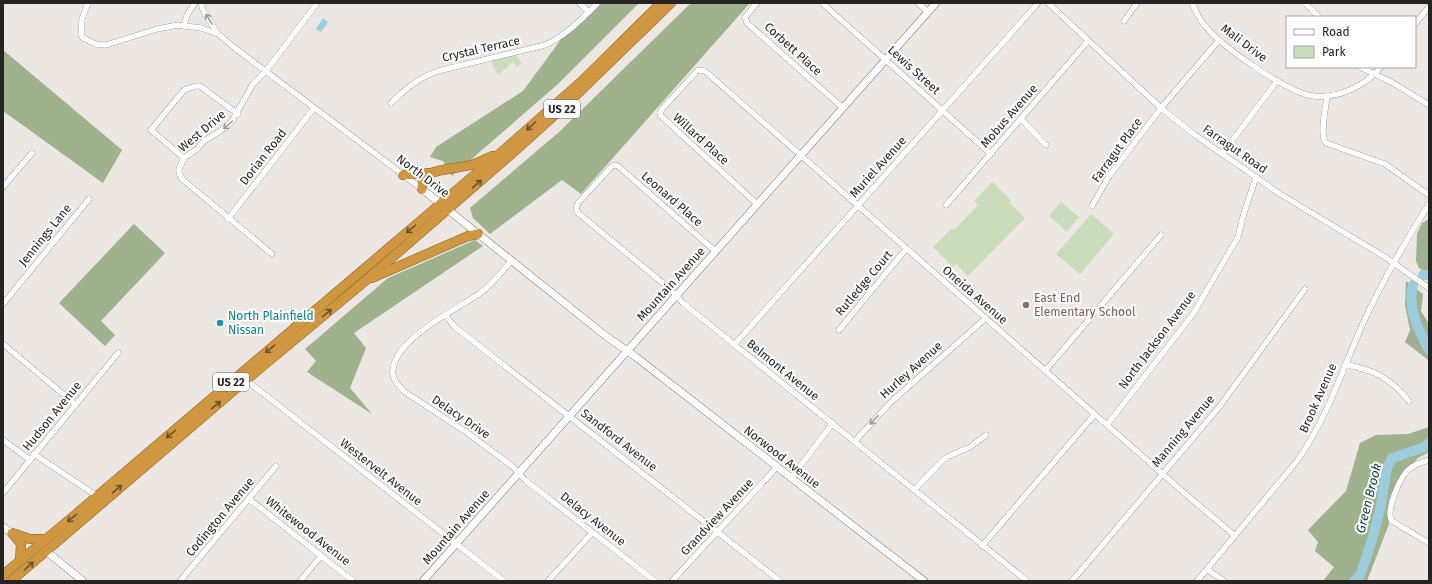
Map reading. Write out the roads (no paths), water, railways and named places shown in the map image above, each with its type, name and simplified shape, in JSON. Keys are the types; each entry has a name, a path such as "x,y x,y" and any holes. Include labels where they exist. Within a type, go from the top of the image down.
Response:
{"highway":[{"name":"US 22","path":"11,581 246,380 364,282 505,149 581,82 661,3"},
{"name":"US 22","path":"3,575 570,101 671,3"},
{"path":"404,175 432,173 472,165 505,149"},
{"path":"422,189 425,176 432,173"},
{"path":"364,282 468,236 478,234"},
{"path":"12,533 30,539 46,539"},
{"path":"12,533 21,544 20,560"}],"street":[{"name":"North Drive","path":"88,3 82,19 81,35 83,38 96,44 106,45 157,29 178,25 201,28 218,34 266,72 404,175 626,351"},
{"path":"184,26 187,15 195,3"},
{"path":"201,3 203,10 218,34"},
{"name":"West Drive","path":"272,254 228,219 182,179 179,169 184,158 197,149 204,141 226,128 238,114 253,84 266,72 317,3"},
{"path":"579,3 588,12"},
{"name":"Crystal Terrace","path":"391,103 414,82 425,75 458,65 545,45 554,41 564,34 598,3"},
{"name":"Corbett Place","path":"757,3 746,15 745,18 747,22 843,108"},
{"name":"Lewis Street","path":"822,3 991,154"},
{"path":"918,3 928,12"},
{"name":"Mountain Avenue","path":"423,581 936,3"},
{"name":"Muriel Avenue","path":"734,345 1038,3"},
{"name":"Farragut Road","path":"1048,3 1161,108 1222,154 1280,194 1393,262 1427,287"},
{"path":"1124,22 1137,3"},
{"name":"Mali Drive","path":"1192,3 1205,26 1232,51 1277,81 1301,93 1313,96 1327,96 1345,91 1360,85 1375,74 1380,68"},
{"path":"1305,3 1318,16"},
{"path":"1416,23 1429,7"},
{"name":"Farragut Place","path":"1092,206 1109,176 1161,108 1220,40"},
{"name":"Mobus Avenue","path":"946,205 1088,41"},
{"path":"1362,68 1392,83 1429,105"},
{"name":"Oneida Avenue","path":"702,70 705,71 986,318 1094,415 1234,535"},
{"name":"Willard Place","path":"702,70 695,73 662,109 660,113 661,116 757,204"},
{"path":"1222,154 1277,81"},
{"path":"184,158 152,130 184,90 200,86 238,114"},
{"path":"1327,96 1323,132 1326,143 1385,164 1429,195"},
{"name":"Dorian Road","path":"228,219 314,108"},
{"path":"1021,119 1046,145"},
{"path":"3,187 32,153"},
{"name":"Leonard Place","path":"615,165 715,251"},
{"name":"Belmont Avenue","path":"615,165 612,166 578,203 576,209 578,213 670,289 683,303 734,345 833,423 982,546 1027,581"},
{"name":"North Jackson Avenue","path":"1107,425 1193,314 1238,237 1256,177"},
{"name":"Jennings Lane","path":"3,304 89,199"},
{"name":"Brook Avenue","path":"1197,581 1297,461 1306,447 1330,400 1379,289 1393,262 1429,204"},
{"path":"1045,371 1161,235"},
{"name":"Rutledge Court","path":"839,330 906,249"},
{"path":"446,316 488,286 511,261"},
{"name":"Manning Avenue","path":"1072,581 1220,406 1305,289"},
{"name":"Delacy Drive","path":"446,316 418,334 402,350 392,369 394,378 399,386 409,395 469,434 512,466 518,473"},
{"name":"Sandford Avenue","path":"446,316 455,327 780,581"},
{"name":"Hurley Avenue","path":"855,441 892,401 986,318"},
{"path":"3,344 75,404"},
{"name":"Norwood Avenue","path":"626,351 636,357 924,581"},
{"name":"Hudson Avenue","path":"3,493 118,353"},
{"path":"1345,364 1383,377 1398,389 1409,401"},
{"name":"Westervelt Avenue","path":"246,380 504,581"},
{"path":"982,546 1094,415"},
{"path":"791,478 833,423"},
{"path":"914,490 947,457 970,447 986,435"},
{"path":"3,440 30,460"},
{"path":"34,454 97,496"},
{"path":"1429,460 1417,464 1407,471 1396,492 1389,515 1392,521 1429,543"},
{"name":"Codington Avenue","path":"180,581 276,466"},
{"name":"Grandview Avenue","path":"672,581 777,467"},
{"name":"Delacy Avenue","path":"518,473 592,533 655,581"},
{"name":"Whitewood Avenue","path":"249,499 353,581"},
{"path":"3,527 12,533"},
{"path":"548,581 592,533"},
{"path":"46,552 83,581"},
{"path":"300,581 321,556"},
{"path":"1207,569 1224,581"}],"water":[{"path":"323,18 328,22 321,32 316,29"}],"waterway":[{"name":"Green Brook","path":"1423,275 1429,275"},
{"name":"Green Brook","path":"1413,285 1411,302 1415,318 1429,350"},
{"name":"Green Brook","path":"1354,581 1360,576 1372,540 1380,510 1387,468 1392,458 1425,447 1429,443"}],"place":[{"name":"East End Elementary School","path":"1026,305"},
{"name":"North Plainfield Nissan","path":"220,323"}]}
